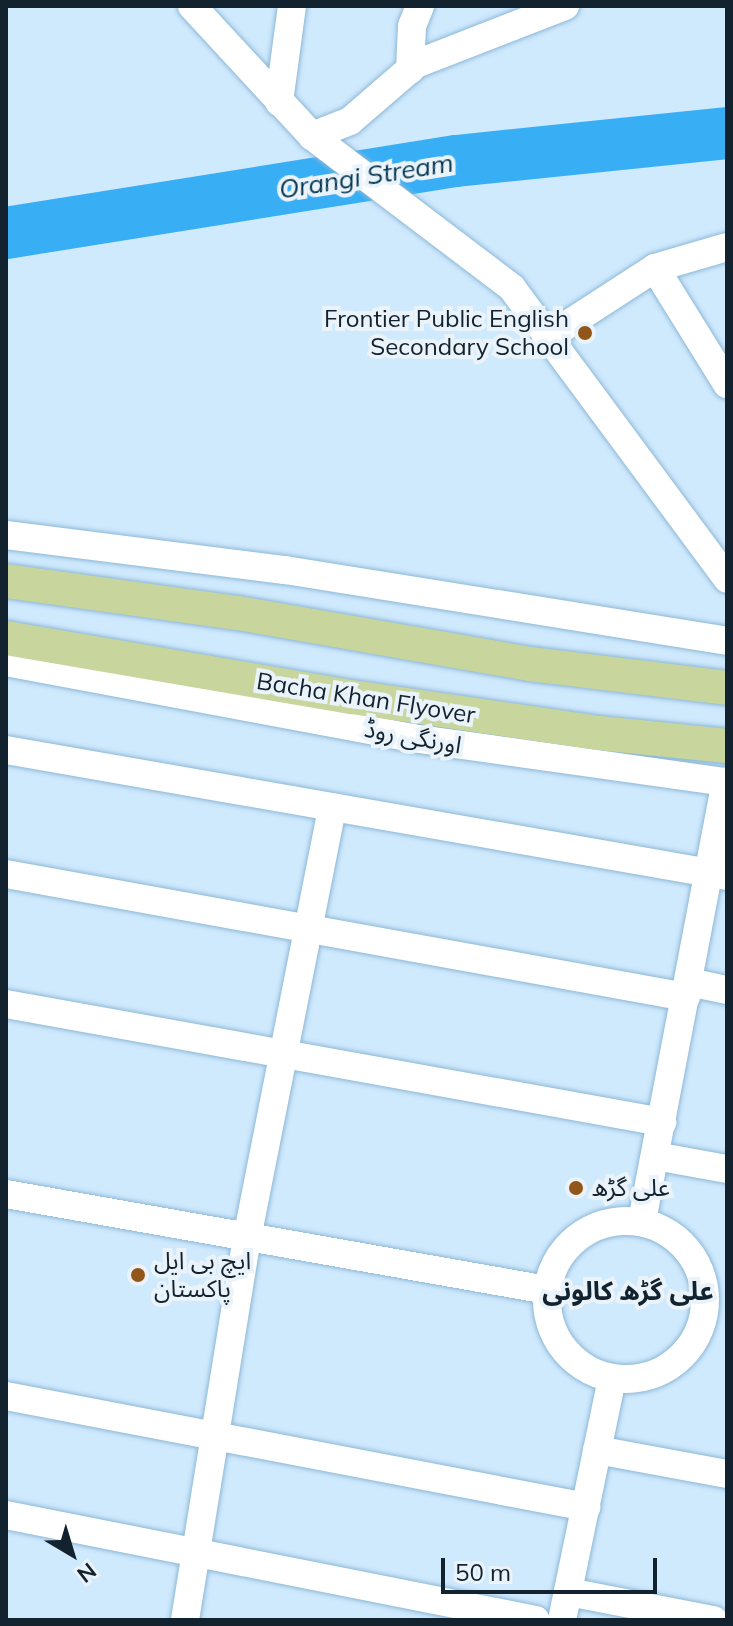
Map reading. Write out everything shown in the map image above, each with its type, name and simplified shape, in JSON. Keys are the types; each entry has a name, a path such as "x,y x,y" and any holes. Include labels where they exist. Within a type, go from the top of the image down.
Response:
{"main road":[{"path":"6,581 238,613 530,664 727,688"},
{"name":"Bacha Khan Flyover","path":"6,638 352,697 599,733 727,746"}],"street":[{"path":"192,6 312,136 512,288 727,579"},
{"path":"279,102 292,6"},
{"path":"410,70 412,26 420,6"},
{"path":"312,136 350,121 410,70 565,6"},
{"path":"550,336 655,268 727,247"},
{"path":"655,268 727,384"},
{"path":"6,535 285,570 727,641"},
{"name":"اورنگی روڈ","path":"6,662 412,738 726,782"},
{"path":"6,750 718,874"},
{"path":"642,1221 687,989 718,874 726,782"},
{"path":"185,1620 212,1436 247,1238 332,807"},
{"path":"6,874 308,929 687,989 727,990"},
{"path":"6,1004 662,1122"},
{"path":"655,1156 727,1169"},
{"path":"6,1194 547,1290"},
{"path":"616,1221 642,1221 665,1230 699,1267 715,1319 679,1358 659,1372 612,1378 569,1356 547,1314 547,1290 554,1265 569,1243 591,1228 616,1221"},
{"path":"562,1620 612,1378"},
{"path":"6,1396 586,1507"},
{"path":"597,1450 727,1474"},
{"path":"6,1515 536,1620"},
{"path":"568,1592 713,1620"}],"waterway":[{"name":"Orangi Stream","path":"6,233 456,161 727,133"}],"place":[{"name":"Frontier Public English Secondary School","path":"585,333"},
{"name":"علی گڑھ","path":"576,1188"},
{"name":"ایچ بی ایل پاکستان","path":"138,1275"}],"district":[{"name":"علی گڑھ کالونی","path":"628,1291"}]}
